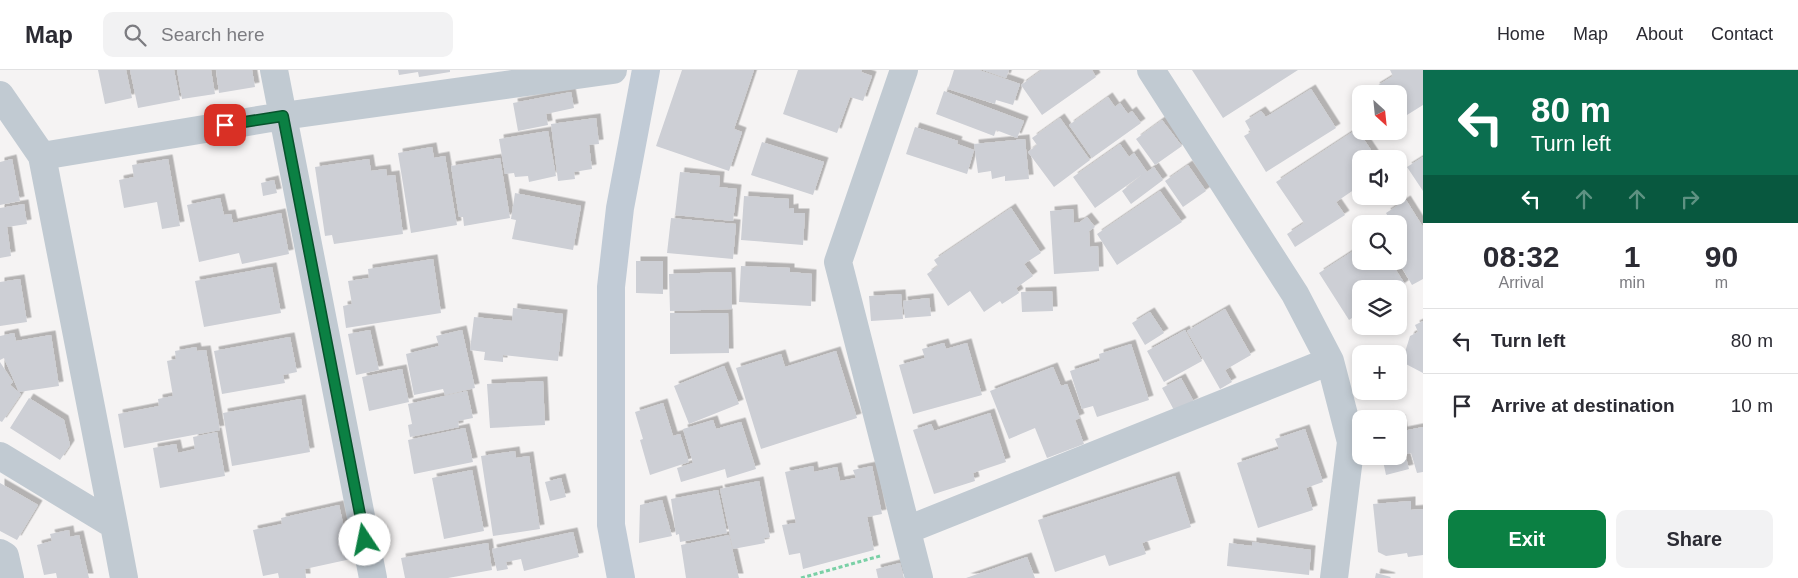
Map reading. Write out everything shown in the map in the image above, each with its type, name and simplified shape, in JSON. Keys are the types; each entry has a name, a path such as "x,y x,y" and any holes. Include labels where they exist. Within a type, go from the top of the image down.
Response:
{"street":[{"path":"274,70 373,578"},
{"path":"42,156 283,116 612,70"},
{"path":"621,578 611,525 611,287 620,208 646,70"},
{"path":"904,70 838,262 920,578"},
{"path":"1151,70 1294,294 1330,361 1351,442 1334,578"},
{"path":"0,95 42,156 124,578"},
{"path":"909,539 1330,361"},
{"path":"0,456 114,525"},
{"path":"0,553 5,556 10,578"}],"path":[{"path":"801,578 909,539"}],"building":[{"path":"98,70 126,70 132,98 105,104"},
{"path":"130,70 174,70 180,100 138,108"},
{"path":"177,70 211,70 215,94 182,99"},
{"path":"216,70 252,70 255,87 219,93"},
{"path":"398,70 450,70 450,72 419,77 418,72 399,75"},
{"path":"682,70 754,70 734,129 742,132 729,171 656,146"},
{"path":"798,70 862,70 861,72 872,76 863,101 850,97 837,133 783,114"},
{"path":"954,70 979,70 1020,84 1013,105 996,100 995,104 948,89"},
{"path":"983,70 1009,70 1006,78"},
{"path":"1042,70 1092,70 1096,77 1042,115 1021,85"},
{"path":"1192,70 1298,70 1223,118"},
{"path":"1390,70 1423,70 1423,105 1408,114 1408,85 1378,85 1393,76"},
{"path":"1311,89 1336,128 1266,172 1244,136 1251,132 1245,121 1261,111 1266,117"},
{"path":"944,91 1024,121 1017,138 996,130 994,136 936,114"},
{"path":"571,92 574,108 546,114 548,125 518,131 513,103"},
{"path":"1108,97 1115,107 1120,103 1128,114 1132,111 1141,123 1092,158 1069,125"},
{"path":"596,118 599,144 589,145 592,169 574,172 575,179 558,181 551,124"},
{"path":"1060,118 1090,160 1054,187 1028,152 1037,145 1032,138"},
{"path":"1162,120 1182,146 1155,165 1136,139"},
{"path":"915,127 958,141 957,144 974,150 967,174 906,154"},
{"path":"548,131 556,176 529,182 528,176 515,177 514,173 505,174 499,139"},
{"path":"1352,132 1352,140 1364,140 1371,150 1352,150 1352,191 1336,202 1345,215 1295,247 1287,234 1304,223 1276,182"},
{"path":"1025,139 1029,179 1005,181 1005,176 992,179 991,171 978,173 974,144"},
{"path":"762,142 824,162 813,195 751,175"},
{"path":"1120,144 1129,157 1134,153 1147,172 1154,167 1163,180 1131,204 1122,191 1143,174 1095,208 1073,177"},
{"path":"432,147 434,158 445,156 457,225 411,233 398,153"},
{"path":"1423,157 1423,191 1407,167"},
{"path":"500,158 510,218 464,226 463,217 459,217 451,166"},
{"path":"12,159 20,201 0,205 0,162"},
{"path":"168,159 180,226 162,229 157,202 124,208 119,180 134,177 132,165"},
{"path":"369,159 371,171 386,169 387,176 395,175 403,234 334,244 332,235 325,236 315,167"},
{"path":"1188,165 1206,191 1183,207 1165,181"},
{"path":"680,172 720,176 719,187 737,189 733,221 675,215"},
{"path":"274,180 277,193 263,196 261,183"},
{"path":"1160,191 1182,222 1117,265 1097,234"},
{"path":"515,193 581,206 573,250 512,239 516,220 511,219"},
{"path":"744,196 789,199 789,209 794,208 794,213 805,213 803,245 741,240"},
{"path":"220,198 224,215 231,214 233,223 281,213 289,254 242,264 239,253 199,262 187,205"},
{"path":"1407,202 1423,227 1423,279 1412,285 1403,270 1407,270 1407,215 1387,215 1386,213 1398,205 1407,205"},
{"path":"24,204 27,224 7,227 11,256 0,258 0,208"},
{"path":"1011,208 1041,253 1024,264 1033,276 1016,288 1019,293 1002,304 1000,301 984,312 970,291 948,306 927,274 938,266 934,260"},
{"path":"1073,209 1074,223 1080,222 1087,217 1095,227 1089,231 1090,247 1098,246 1099,271 1054,274 1050,211"},
{"path":"671,218 736,224 733,259 667,253"},
{"path":"1352,252 1352,270 1396,270 1402,280 1352,280 1352,318 1349,320 1319,273"},
{"path":"433,259 441,313 346,328 343,306 352,304 348,281 369,278 368,269"},
{"path":"636,261 663,261 663,294 636,293"},
{"path":"741,266 790,268 790,272 812,274 811,306 739,302"},
{"path":"272,267 281,313 204,327 195,281"},
{"path":"731,272 732,309 670,311 669,274"},
{"path":"20,279 27,322 0,326 0,282"},
{"path":"1052,291 1053,311 1022,312 1021,292"},
{"path":"901,294 903,319 871,321 869,296"},
{"path":"929,298 931,316 905,318 903,301"},
{"path":"513,308 563,314 558,361 503,355 503,362 484,360 485,352 470,350 474,317 512,321"},
{"path":"1225,309 1251,355 1225,370 1232,382 1220,389 1187,331"},
{"path":"1150,312 1164,333 1145,345 1132,323"},
{"path":"670,313 728,313 729,353 670,354"},
{"path":"1423,321 1423,373 1407,365 1407,346 1410,336 1418,332 1415,325"},
{"path":"370,330 379,370 356,375 348,334"},
{"path":"462,330 475,388 445,395 443,389 414,395 406,354 439,346 436,336"},
{"path":"1185,330 1202,361 1164,382 1147,351"},
{"path":"14,333 16,341 51,335 59,386 19,392 4,358 0,360 0,336"},
{"path":"290,337 297,372 283,375 285,383 222,394 214,351"},
{"path":"944,343 946,349 967,343 982,395 913,414 899,365 925,358 922,349"},
{"path":"1131,344 1149,400 1097,417 1093,406 1082,409 1070,371 1100,361 1099,354"},
{"path":"196,347 197,351 206,350 220,430 124,448 118,414 159,406 158,399 173,396 167,361 176,359 175,351"},
{"path":"836,351 857,418 761,449 736,368 781,354 785,367"},
{"path":"0,362 13,382 10,385 21,394 2,422 0,421"},
{"path":"724,366 739,404 689,424 674,386"},
{"path":"1053,367 1061,386 1067,384 1080,418 1075,420 1084,444 1047,458 1035,428 1009,439 990,391"},
{"path":"402,369 409,402 369,411 362,377"},
{"path":"1181,378 1194,402 1175,412 1162,388"},
{"path":"543,381 545,425 490,428 487,384"},
{"path":"467,391 473,418 458,421 459,427 410,437 408,425 412,424 408,404"},
{"path":"29,398 64,420 70,445 60,460 10,428"},
{"path":"301,399 310,452 232,466 223,413"},
{"path":"663,403 673,436 680,434 689,462 650,475 640,440 643,439 635,412"},
{"path":"990,413 1006,462 973,473 975,481 934,494 913,430 931,424 934,431"},
{"path":"713,420 716,429 741,422 756,469 727,478 725,469 681,482 677,468 693,463 683,429"},
{"path":"1423,427 1423,472 1417,473 1411,453 1407,454 1407,430"},
{"path":"465,428 473,462 414,474 408,440"},
{"path":"1305,429 1323,482 1306,488 1313,510 1258,528 1237,463 1279,449 1275,439"},
{"path":"217,432 225,476 160,488 153,448 176,444 178,453 195,449 193,437"},
{"path":"515,451 516,458 529,456 540,529 493,536 481,456"},
{"path":"1407,462 1409,469 1386,475 1384,465 1407,465"},
{"path":"813,466 814,472 837,467 840,481 856,478 853,470 872,466 882,514 867,517 874,550 803,569 800,553 789,555 782,525 796,523 785,472"},
{"path":"472,470 484,531 444,539 432,478"},
{"path":"1175,476 1191,527 1142,543 1146,554 1109,566 1105,555 1055,572 1038,520"},
{"path":"561,478 566,497 550,501 545,482"},
{"path":"759,481 770,537 764,538 765,543 733,549 720,489"},
{"path":"0,483 38,505 17,540 0,531"},
{"path":"718,490 727,533 680,542 679,534 676,535 671,499"},
{"path":"662,500 672,536 639,543 640,505"},
{"path":"1411,501 1411,510 1423,509 1423,555 1408,557 1407,553 1386,556 1378,552 1373,504"},
{"path":"339,505 351,559 305,569 306,578 279,578 278,573 263,576 253,530 282,524 281,518"},
{"path":"69,530 70,537 79,535 89,578 57,578 56,573 44,575 37,545 52,541 50,534"},
{"path":"573,532 579,557 524,571 521,559 506,562 508,569 497,571 492,549"},
{"path":"729,535 739,578 686,578 681,545"},
{"path":"1252,542 1311,550 1309,575 1227,566 1229,543 1252,546"},
{"path":"488,543 492,570 448,578 405,578 401,558"},
{"path":"1027,557 1035,578 966,578"},
{"path":"900,563 904,578 878,578 876,569"},
{"path":"1376,573 1391,577 1375,578"}],"route":[{"path":"225,125 283,116 365,540"}]}
